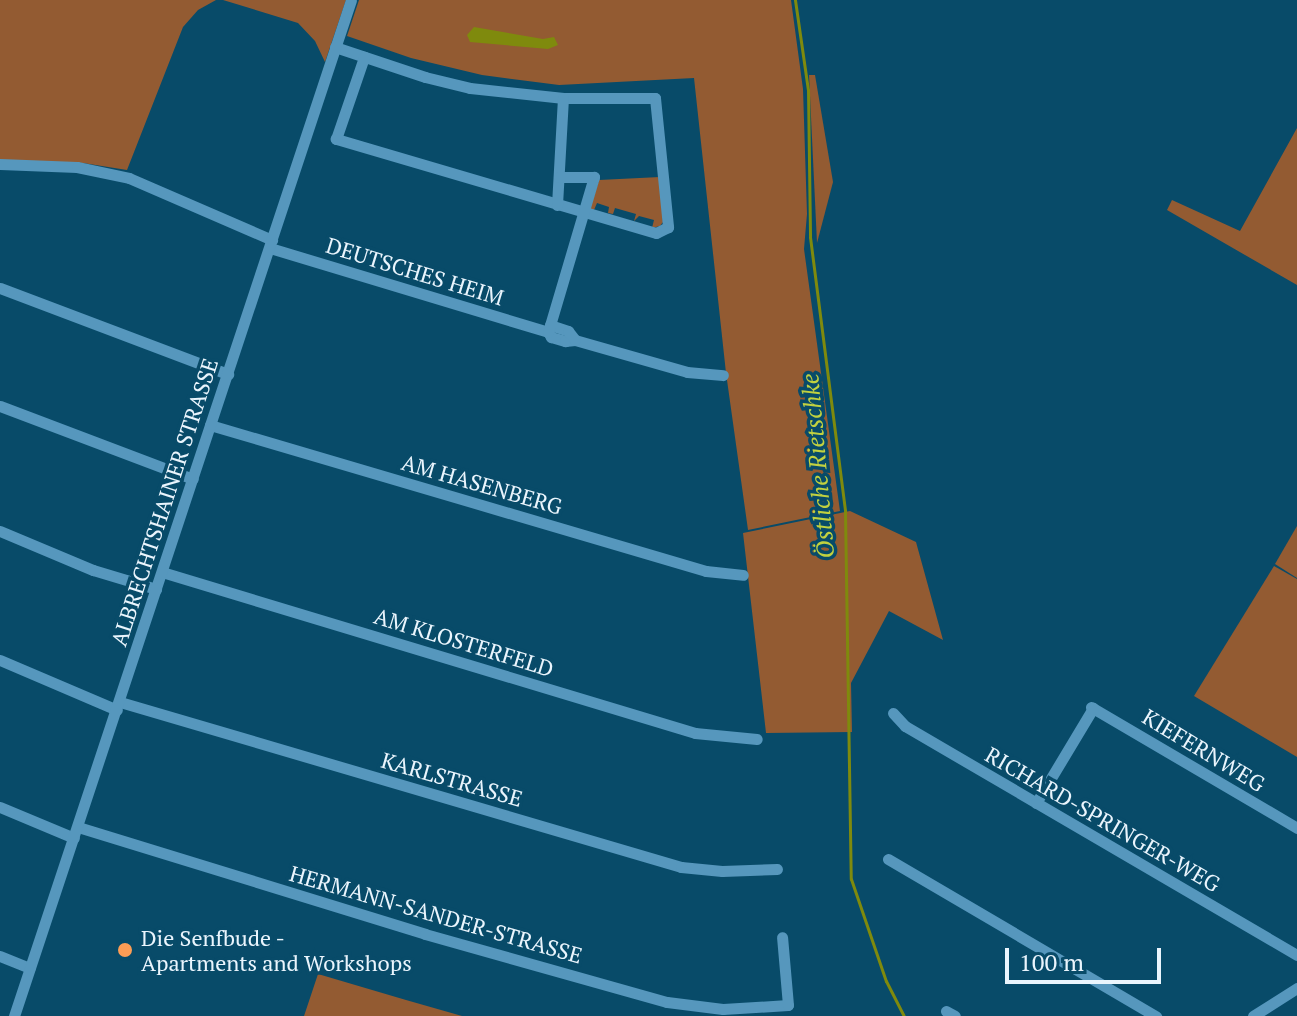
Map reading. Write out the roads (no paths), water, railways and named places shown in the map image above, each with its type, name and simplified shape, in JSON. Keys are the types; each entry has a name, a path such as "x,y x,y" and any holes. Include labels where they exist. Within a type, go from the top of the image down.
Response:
{"street":[{"name":"ALBRECHTSHAINER STRASSE","path":"14,1016 351,0"},
{"path":"335,47 470,88 563,98 655,98 668,227 656,233 336,139 364,57"},
{"path":"557,205 563,98"},
{"name":"DEUTSCHES HEIM","path":"0,164 77,167 129,178 271,244 549,329 551,337 575,340 687,372 723,375"},
{"path":"549,329 594,177 559,177"},
{"path":"0,288 228,374"},
{"path":"0,406 193,479"},
{"name":"AM HASENBERG","path":"210,425 706,571 743,575"},
{"path":"0,531 93,570 156,589"},
{"name":"AM KLOSTERFELD","path":"162,572 695,733 757,739"},
{"name":"KARLSTRASSE","path":"0,660 119,706 681,867 722,871 777,869"},
{"name":"KIEFERNWEG","path":"1036,803 1092,707 1297,828"},
{"name":"RICHARD-SPRINGER-WEG","path":"893,713 905,726 1297,955"},
{"name":"HERMANN-SANDER-STRASSE","path":"0,807 76,832 667,1002 723,1009 788,1005 782,937"},
{"path":"888,859 1156,1016"},
{"path":"0,956 30,968"},
{"path":"1253,1016 1297,988"}],"waterway":[{"name":"Östliche Rietschke","path":"795,0 808,90 810,237 845,512 851,879 886,981 904,1016"}],"place":[{"name":"Die Senfbude - Apartments and Workshops","path":"125,950"}]}
